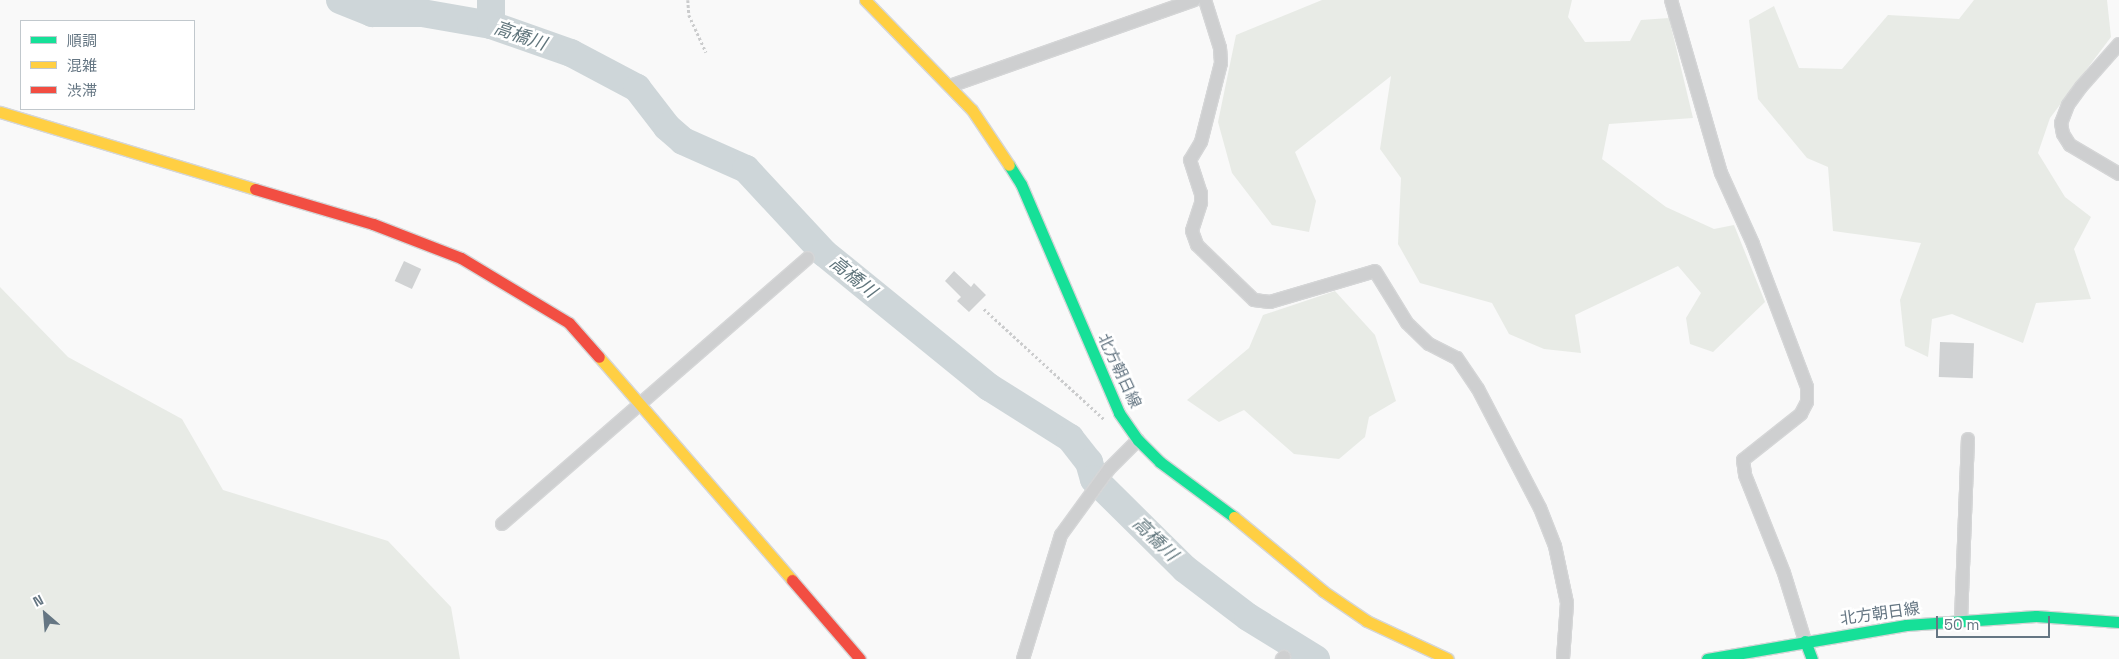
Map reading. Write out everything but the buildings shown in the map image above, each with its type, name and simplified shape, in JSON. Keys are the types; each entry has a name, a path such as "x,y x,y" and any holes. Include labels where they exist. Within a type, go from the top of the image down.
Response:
{"main road":[{"name":"北方朝日線","path":"865,0 950,86 991,135 1021,184 1115,405 1138,440 1160,462 1268,543 1323,591 1367,621 1421,649 1448,659"},
{"path":"0,112 374,224 461,258 569,323 860,659"},
{"name":"北方朝日線","path":"1708,659 1906,625 1961,620 2036,616 2119,622"},
{"path":"1805,641 1812,659"}],"street":[{"path":"950,86 1194,0"},
{"path":"1204,0 1220,48 1221,63 1201,142 1190,160 1201,193 1201,204 1192,231 1197,245 1254,300 1270,302 1376,271 1407,323 1430,344 1457,358 1478,389 1540,508 1555,546 1567,603 1563,659"},
{"path":"1671,0 1722,173 1753,244 1807,387 1807,402 1800,414 1743,460 1745,474 1784,573 1805,641"},
{"path":"2119,44 2080,87 2068,105 2061,123 2063,134 2070,145 2119,174"},
{"path":"502,524 808,258"},
{"path":"1961,620 1968,439"},
{"path":"1024,659 1061,535 1084,500 1109,469 1138,440"}],"path":[{"path":"688,0 689,15 706,52"},
{"path":"984,308 1106,421"}],"shaded area":[{"path":"1322,0 1572,0 1568,17 1585,42 1630,41 1641,20 1669,18 1693,118 1609,124 1602,159 1666,207 1714,229 1734,225 1765,302 1713,352 1690,344 1686,318 1701,293 1678,266 1575,315 1581,353 1544,349 1509,334 1492,303 1420,283 1398,244 1401,178 1380,149 1391,76 1295,152 1316,201 1309,232 1272,225 1232,173 1218,122 1236,35"},
{"path":"1974,0 2107,0 2111,37 2050,118 2038,153 2065,197 2091,217 2074,249 2091,299 2036,303 2023,343 1952,314 1932,319 1928,357 1905,346 1900,300 1921,243 1833,231 1828,167 1807,158 1758,99 1749,20 1774,6 1799,68 1842,69 1888,15 1959,19"},
{"path":"0,287 68,357 182,419 223,490 388,541 451,607 460,659 0,659"},
{"path":"1335,291 1375,335 1396,401 1369,417 1365,437 1339,459 1294,454 1244,410 1219,422 1187,400 1249,348 1263,315"}],"waterway":[{"name":"高橋川","path":"340,0 372,13 422,13 491,25 571,53 637,88 667,127 683,141 746,169 824,253 989,387 1070,438 1089,462 1094,479 1185,569 1248,617 1316,659"},
{"path":"491,0 491,25"}],"traffic: fast":[{"path":"1009,165 1021,184 1119,413 1138,440 1160,462 1234,517"},
{"path":"1707,659 1906,625 2036,616 2119,622"},
{"path":"1805,641 1812,659"}],"traffic: slow":[{"path":"865,0 972,110 1009,165"},
{"path":"0,112 255,189"},
{"path":"599,357 792,580"},
{"path":"1234,517 1323,591 1367,621 1448,659"}],"traffic: jam":[{"path":"255,189 373,224 461,258 569,323 599,357"},
{"path":"792,580 860,659"}]}
